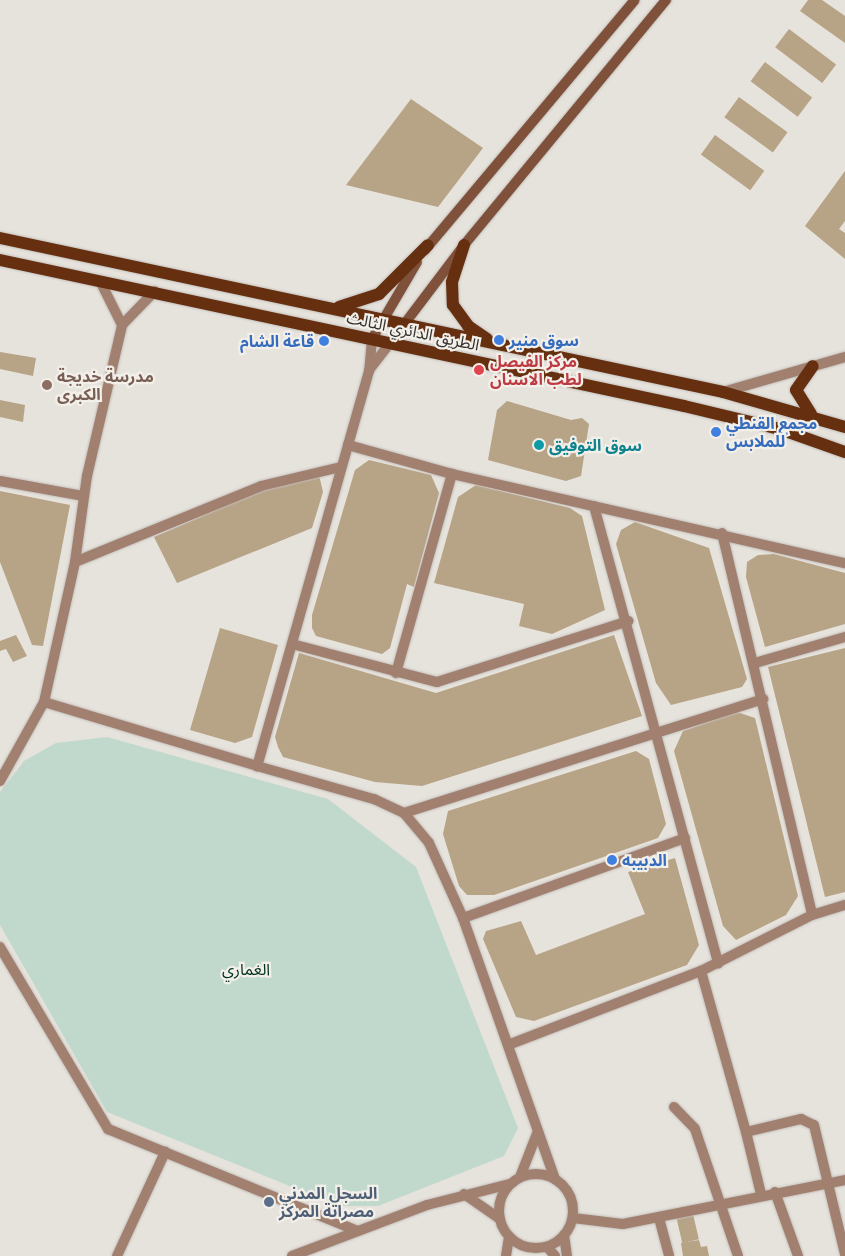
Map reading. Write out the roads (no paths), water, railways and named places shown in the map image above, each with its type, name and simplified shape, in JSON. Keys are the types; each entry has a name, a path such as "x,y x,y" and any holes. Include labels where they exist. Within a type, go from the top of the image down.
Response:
{"main road":[{"name":"الطريق الدائري الثالث","path":"0,238 723,392 811,414 845,426"},
{"path":"330,308 350,306 379,294 428,244"},
{"path":"464,245 452,282 453,305 468,326 496,344"},
{"name":"الطريق الدائري الثالث","path":"0,260 684,406 780,429 845,452"},
{"path":"811,414 796,390 813,366"}],"street":[{"path":"257,766 369,371 372,339 428,244 635,0"},
{"path":"369,371 464,245 666,0"},
{"path":"100,281 122,325"},
{"path":"0,781 44,702 75,562 83,496 122,325 155,292"},
{"path":"723,392 845,357"},
{"path":"348,445 452,474 845,562"},
{"path":"75,562 261,486 341,467"},
{"path":"396,673 452,474"},
{"path":"0,481 83,496"},
{"path":"594,506 658,730 718,963"},
{"path":"722,533 755,663 812,915"},
{"path":"292,644 396,673 437,682 455,678 628,621"},
{"path":"755,663 845,638"},
{"path":"404,813 658,730 763,699"},
{"path":"44,702 374,799 404,813 429,843 463,918 555,1179 570,1196 573,1218 564,1235 547,1247 535,1248 509,1236"},
{"path":"463,918 685,838"},
{"path":"508,1045 701,972 812,915 845,905"},
{"path":"0,947 108,1129 356,1230"},
{"path":"701,972 746,1132 761,1194"},
{"path":"674,1107 695,1129 717,1203 738,1256"},
{"path":"746,1132 809,1120 831,1182 845,1254"},
{"path":"520,1177 538,1130"},
{"path":"117,1256 165,1152"},
{"path":"292,1256 356,1230 464,1194 510,1184 520,1177 532,1174 555,1179"},
{"path":"573,1218 611,1224 659,1218 761,1194 845,1180"},
{"path":"506,1256 509,1236 500,1219 499,1207 510,1184"},
{"path":"775,1192 798,1256"},
{"path":"464,1194 500,1219"},
{"path":"659,1218 668,1256"},
{"path":"564,1235 567,1256"},
{"path":"547,1247 556,1256"},
{"path":"527,1256 535,1248"}],"place":[{"name":"سوق منير","path":"499,340"},
{"name":"قاعة الشام","path":"324,341"},
{"name":"مركز الفيصل لطب الاسنان","path":"479,370"},
{"name":"مدرسة خديجة الكبرى","path":"47,385"},
{"name":"مجمع القنطي للملابس","path":"716,432"},
{"name":"سوق التوفيق","path":"539,445"},
{"name":"الدبيبه","path":"612,860"},
{"name":"السجل المدني مصراتة المركز","path":"269,1202"}],"park label":[{"name":"الغماري","path":"246,969"}]}
